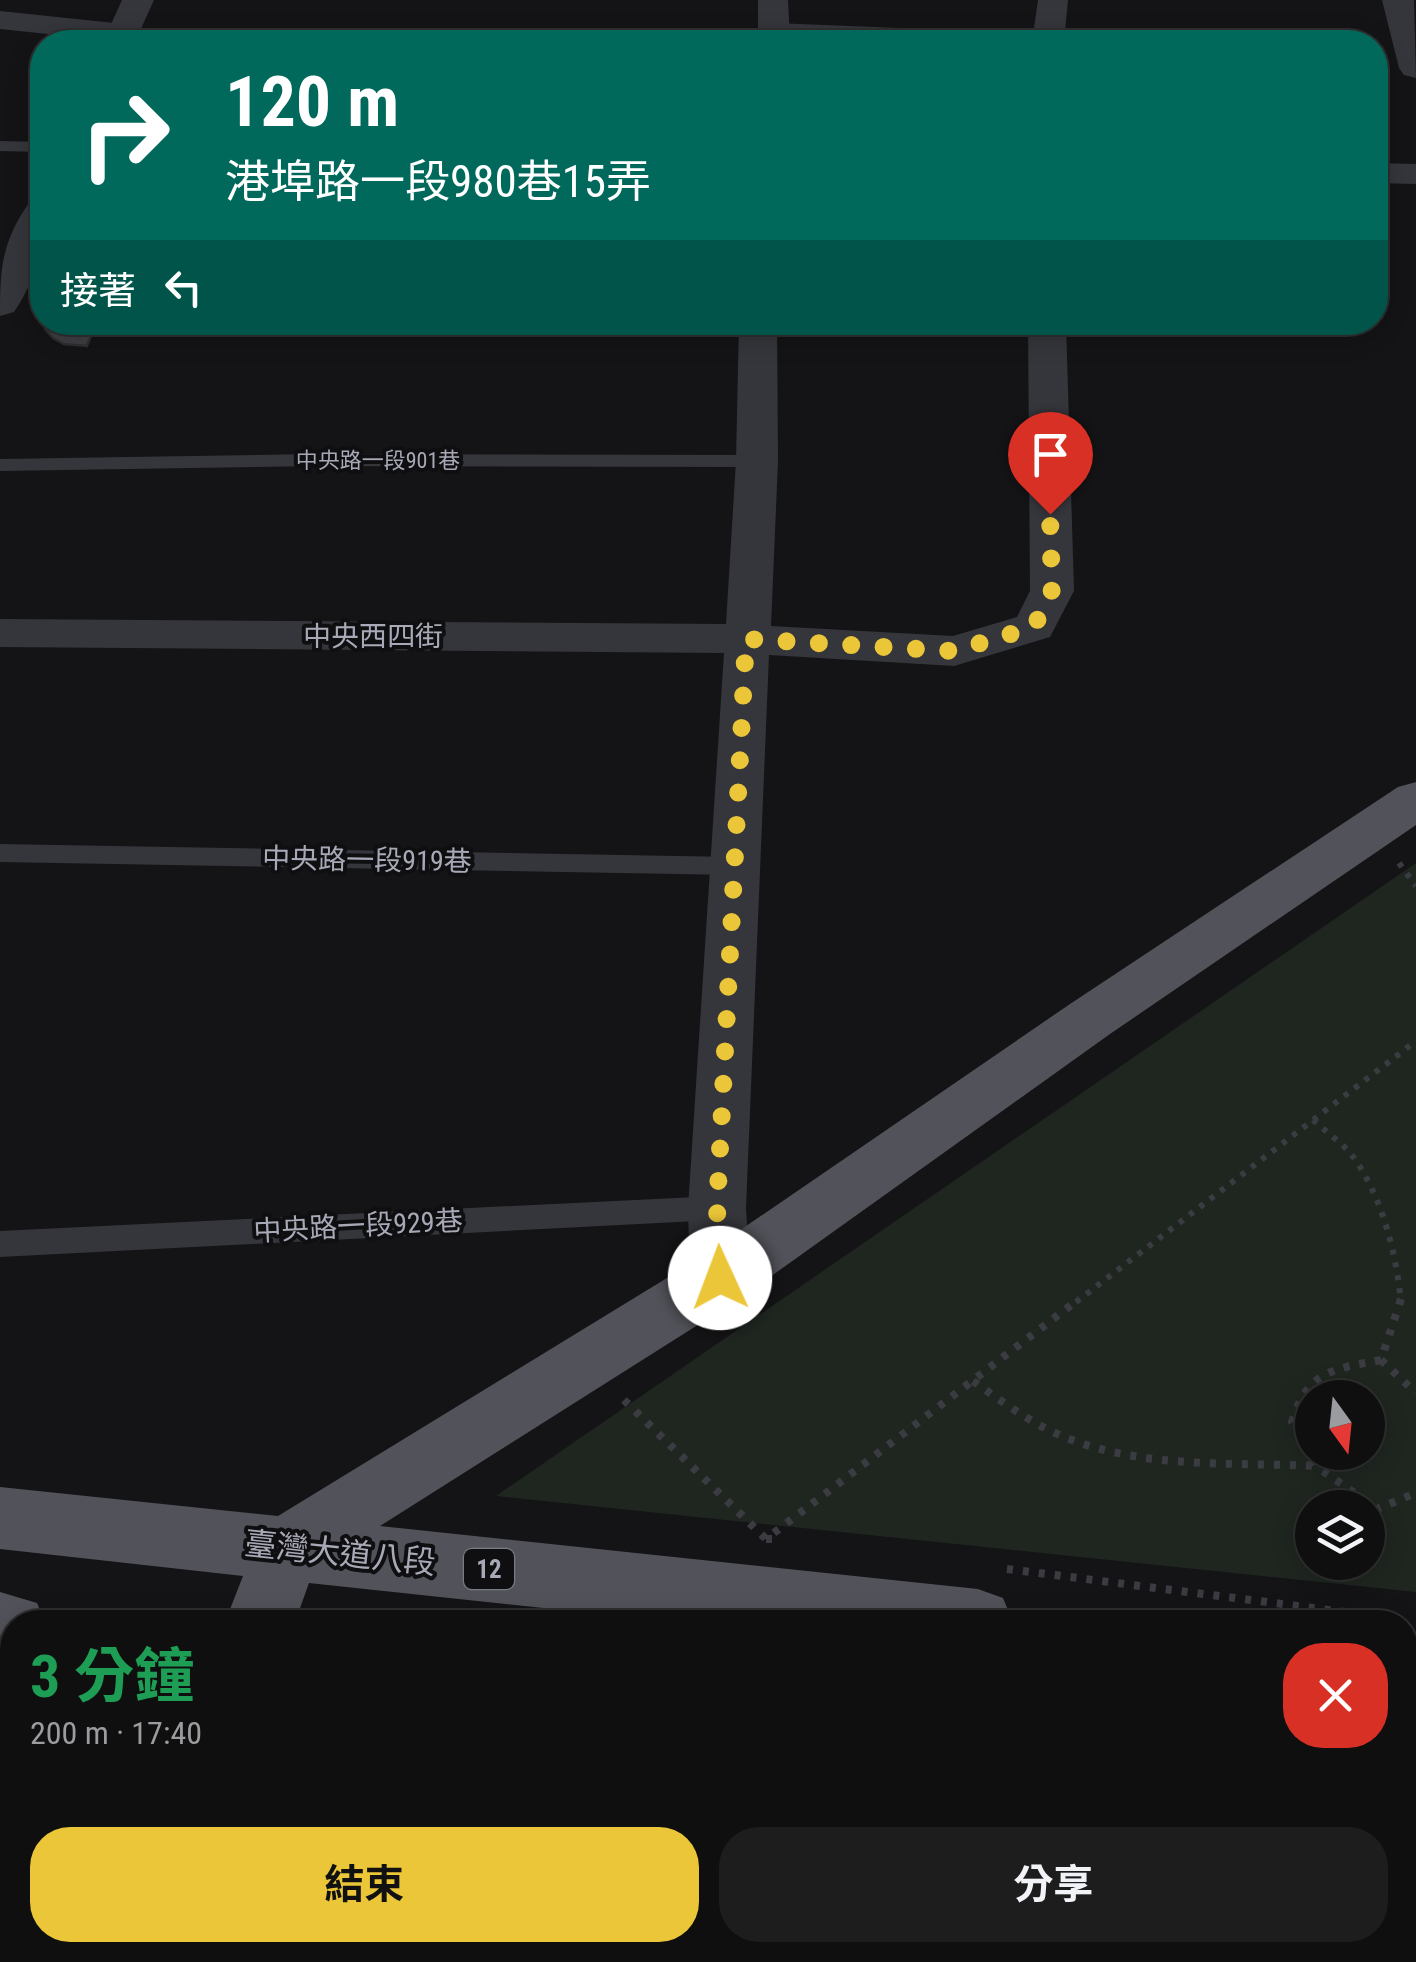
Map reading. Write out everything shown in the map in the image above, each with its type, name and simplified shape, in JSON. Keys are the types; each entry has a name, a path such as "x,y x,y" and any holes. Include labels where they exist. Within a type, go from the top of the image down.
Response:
{"main road":[{"path":"264,1610 288,1547 720,1278 1090,1019 1416,800"},
{"name":"臺灣大道八段","path":"0,1518 288,1547 990,1596"}],"street":[{"path":"125,30 138,0"},
{"path":"1049,30 1053,0"},
{"path":"1398,0 1416,68"},
{"path":"0,20 67,30"},
{"path":"1388,173 1416,174"},
{"path":"0,304 30,247"},
{"path":"720,1278 717,1208 757,461 758,335"},
{"name":"中央西四街","path":"0,633 746,639 954,651 1034,627 1052,590 1047,335"}],"lane":[{"path":"774,24 871,30"},
{"path":"0,146 30,147"},
{"name":"中央路一段901巷","path":"0,465 315,460 757,461"},
{"name":"中央路一段919巷","path":"0,853 734,866"},
{"name":"中央路一段929巷","path":"0,1244 717,1208"}],"path":[{"path":"766,1539 1416,1041"},
{"path":"1314,1120 1353,1156 1377,1202 1395,1256 1401,1301 1381,1360"},
{"path":"1381,1360 1416,1393"},
{"path":"1314,1380 1322,1371 1381,1360"},
{"path":"585,1362 766,1539 786,1541"},
{"path":"972,1381 1042,1426 1124,1456 1157,1461 1295,1465"},
{"path":"1322,1470 1377,1509 1416,1493"},
{"path":"990,1596 1092,1610"}],"shaded area":[{"path":"1416,863 1416,1592 1301,1580 1385,1580 1385,1490 1295,1490 1295,1579 496,1496"}],"building":[{"path":"50,335 91,335 87,346 64,344"}],"route":[{"path":"720,1278 717,1208 746,639 954,651 1034,627 1052,590 1050,514"}]}
